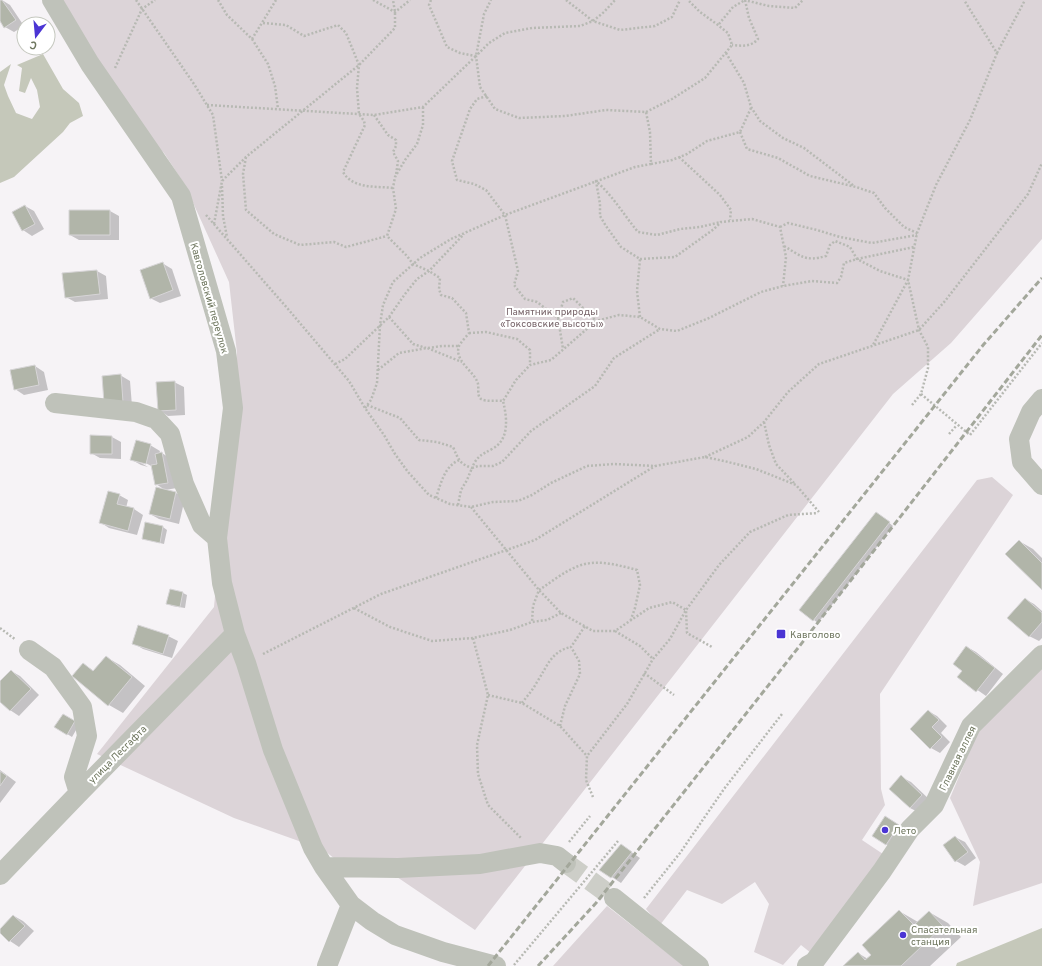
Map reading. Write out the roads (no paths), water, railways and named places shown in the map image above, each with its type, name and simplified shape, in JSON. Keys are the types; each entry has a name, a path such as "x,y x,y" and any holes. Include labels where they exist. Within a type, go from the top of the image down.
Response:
{"street":[{"name":"Кавголовский переулок","path":"52,0 90,64 181,196 226,351 233,408 217,538 222,583 235,634 246,663 273,750 313,848 324,867 351,905 372,921 395,935 443,952 493,965"},
{"path":"1042,398 1031,412 1019,439 1022,462 1042,485"},
{"path":"55,403 136,412 156,419 170,434 184,484 202,525 217,538"},
{"name":"улица Лесгафта","path":"0,875 78,793 235,634"},
{"path":"29,650 53,667 82,707 87,736 74,777 78,793"},
{"name":"Главная аллея","path":"807,966 814,962 877,877 910,829 934,805 971,726 1042,655"},
{"path":"324,867 398,868 480,864 554,857"},
{"path":"614,898 699,966"},
{"path":"327,966 351,905"}],"tunnel":[{"path":"566,863 614,898"}],"railway":[{"path":"488,966 984,344 1042,278"},
{"path":"538,966 596,903 798,648 1042,335"}],"place":[{"name":"Кавголово","path":"781,634"},
{"name":"Лето","path":"885,830"},
{"name":"Спасательная станция","path":"903,935"}],"park label":[{"name":"Памятник природы «Токсовские высоты»","path":"552,316"}]}
